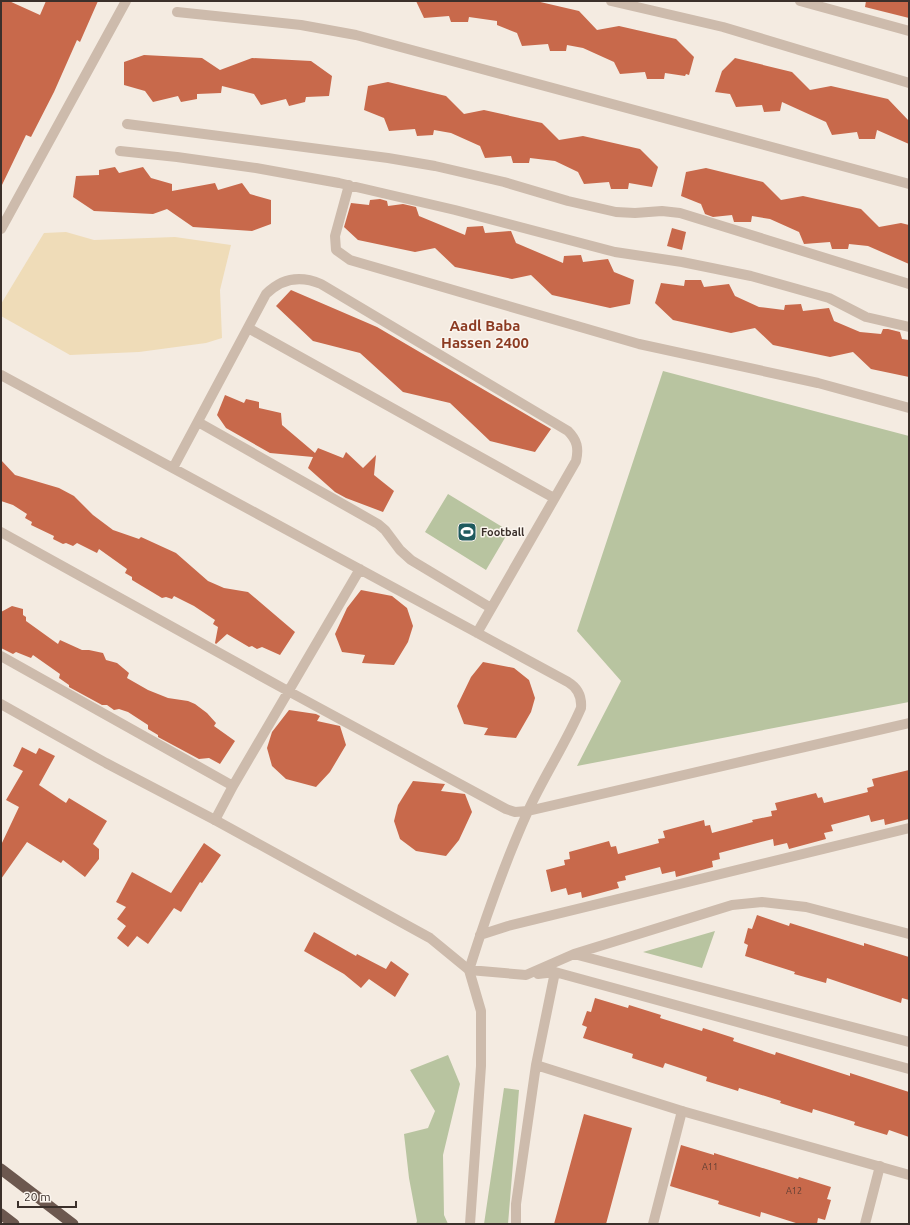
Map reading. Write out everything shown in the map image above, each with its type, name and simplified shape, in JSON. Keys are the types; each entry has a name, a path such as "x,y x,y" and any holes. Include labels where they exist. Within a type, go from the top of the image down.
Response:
{"highway":[{"path":"1,1169 73,1224"},
{"path":"1,1214 14,1224"}],"street":[{"path":"1,230 126,1"},
{"path":"611,1 723,27 909,83"},
{"path":"800,1 909,31"},
{"path":"177,12 301,25 356,35 909,184"},
{"path":"127,124 380,157 435,166 504,182 568,201 616,212 635,214 662,211 680,213 909,284"},
{"path":"120,151 256,168 349,185 456,210 615,252 688,263 751,276 829,298 866,317 909,327"},
{"path":"349,185 335,236 336,250 350,260 639,344 818,383 909,408"},
{"path":"173,468 266,294 280,283 288,280 300,278 313,280 321,284 568,430 576,442 576,461 477,633"},
{"path":"248,328 554,498"},
{"path":"1,375 574,685 580,696 581,708 528,811 516,839 480,935 469,970 481,1011 481,1066 470,1224"},
{"path":"198,422 378,524 386,530 400,550 411,560 491,608"},
{"path":"1,532 288,691 506,809 516,812 528,811 909,723"},
{"path":"215,820 233,786 360,569"},
{"path":"1,656 233,786"},
{"path":"1,704 106,763 215,820 430,938 469,970 526,975 555,972 909,1069"},
{"path":"480,935 508,926 909,828"},
{"path":"526,975 574,954 732,905 762,902 806,908 909,934"},
{"path":"574,954 909,1042"},
{"path":"516,1224 516,1204 536,1065 555,972"},
{"path":"536,1065 682,1111 909,1174"},
{"path":"653,1224 682,1111"},
{"path":"865,1224 880,1166"}],"green space":[{"path":"663,371 909,436 909,702 577,766 621,681 577,631"},
{"name":"Football","path":"448,494 509,531 486,570 425,532"},
{"path":"715,931 702,968 643,952"},
{"path":"448,1055 460,1084 443,1155 444,1215 448,1224 416,1224 417,1221 409,1178 404,1134 428,1128 435,1111 410,1070"},
{"path":"504,1088 519,1090 508,1224 484,1224"}],"sand":[{"path":"66,232 94,240 175,237 231,245 220,290 222,338 206,343 139,352 70,355 1,316 1,304 44,233"}],"building":[{"path":"1,1 9,1 40,15 46,1 98,1 80,42 77,40 54,92 31,137 26,135 1,187"},
{"path":"416,1 536,1 579,11 597,30 619,26 676,39 694,57 689,75 686,74 685,76 665,73 664,79 647,79 645,72 620,74 614,62 583,48 567,45 566,51 550,51 548,44 522,46 517,33 497,25 497,21 469,17 468,22 451,22 449,16 424,18"},
{"path":"866,1 909,1 909,18 865,7"},
{"path":"144,55 202,58 220,70 252,58 311,61 332,76 329,96 306,97 305,102 289,106 286,99 261,105 254,94 222,86 221,93 197,94 197,99 181,102 178,96 153,102 145,91 124,85 124,62"},
{"path":"735,58 792,72 810,90 831,86 888,99 909,121 909,144 877,130 875,139 859,139 857,132 832,135 826,122 782,102 780,111 764,112 762,105 736,107 730,94 715,92 722,71"},
{"path":"388,82 446,96 464,114 484,110 542,123 559,140 583,136 640,149 658,167 652,187 629,183 628,189 611,189 609,182 584,184 578,172 555,161 530,158 529,163 513,163 511,156 485,158 480,146 451,133 434,130 433,135 417,136 415,129 389,131 384,118 364,110 368,86"},
{"path":"115,167 119,173 143,167 151,178 172,184 172,191 215,183 218,190 242,183 250,194 271,200 271,224 252,231 193,227 167,209 153,214 94,211 73,197 76,176 99,175 99,170"},
{"path":"706,168 763,182 781,200 803,196 861,209 879,227 901,223 909,225 909,264 868,246 849,244 848,249 832,249 830,242 804,244 799,232 770,219 752,216 751,222 734,222 732,215 713,217 705,214 701,204 681,196 686,172"},
{"path":"380,199 387,201 388,206 403,204 416,207 419,216 465,235 467,227 483,226 485,233 511,231 516,243 563,263 564,256 581,255 583,262 608,259 614,272 634,280 630,304 610,308 552,295 531,275 512,279 455,267 435,248 415,252 358,240 344,227 351,203 369,205 370,200"},
{"path":"672,228 686,232 682,250 667,246"},
{"path":"685,280 701,280 704,287 729,284 735,296 759,307 784,310 785,305 801,304 803,311 829,308 834,321 860,332 881,334 883,329 888,329 900,332 902,339 909,340 909,377 871,369 853,352 830,357 773,345 755,328 731,333 673,320 655,303 661,283 684,286"},
{"path":"291,290 377,327 551,429 535,452 490,441 450,403 403,392 360,353 313,341 276,306"},
{"path":"225,395 244,403 246,399 259,402 259,408 281,413 282,425 315,453 318,448 343,458 346,452 363,468 376,455 374,475 394,491 383,512 346,498 335,492 308,468 313,457 270,453 226,428 217,415"},
{"path":"1,460 15,475 59,488 74,496 93,515 113,530 139,539 141,537 176,553 208,581 224,588 248,592 295,632 280,655 262,647 257,649 252,646 249,647 227,634 216,644 218,627 213,624 215,620 194,606 174,596 172,599 166,597 162,598 132,580 132,577 125,573 127,569 99,549 97,553 77,543 73,546 66,543 63,544 53,539 54,536 31,525 32,522 25,518 27,514 13,505 1,501"},
{"path":"361,590 392,596 407,608 413,626 408,642 394,665 362,663 365,655 342,652 335,634 347,608"},
{"path":"12,606 23,609 23,615 26,617 26,621 58,644 60,640 82,650 103,653 106,660 117,663 129,673 127,678 148,690 168,698 188,701 195,704 207,713 216,723 214,726 235,741 220,764 209,758 199,759 158,737 158,735 148,729 148,725 128,712 119,709 114,710 107,705 102,705 69,687 69,685 59,678 60,674 33,655 31,658 16,652 13,654 1,648 1,612"},
{"path":"483,662 514,668 529,680 535,698 531,712 516,738 484,735 488,728 464,724 457,706 471,677"},
{"path":"289,710 316,714 320,716 317,721 340,726 346,745 330,772 316,787 286,779 272,766 267,748 272,732"},
{"path":"22,747 36,754 39,748 55,756 39,785 66,803 69,798 107,821 93,844 99,849 99,859 85,877 63,860 61,863 27,842 1,879 1,845 19,807 6,800 23,771 13,766"},
{"path":"909,770 909,819 885,825 884,819 871,822 869,815 831,825 833,831 824,833 826,839 789,849 787,843 774,846 773,839 719,853 720,859 712,861 713,867 676,877 675,871 662,874 660,867 625,876 626,880 617,882 619,888 582,898 581,892 568,895 566,888 551,892 546,870 565,865 564,860 570,859 569,852 609,841 611,847 616,846 618,854 659,843 658,839 665,838 663,831 704,820 705,826 710,825 712,833 753,822 752,820 772,816 771,811 777,810 775,803 816,793 818,798 822,797 824,803 868,792 867,788 874,786 872,779"},
{"path":"413,781 445,784 441,791 465,794 472,812 459,840 446,856 416,851 400,839 394,821 398,805"},
{"path":"204,843 221,855 202,883 200,882 181,912 174,908 148,944 137,936 128,947 117,938 126,926 117,919 126,907 116,902 132,872 171,893"},
{"path":"757,915 789,926 790,923 864,946 864,943 909,957 909,1000 902,998 901,1003 827,978 826,983 794,974 795,972 745,956 748,945 744,943 748,928 752,929"},
{"path":"314,932 356,956 357,954 386,969 391,961 409,974 395,997 369,979 361,988 344,974 304,951"},
{"path":"595,998 628,1008 629,1005 661,1015 660,1018 702,1031 703,1028 734,1038 733,1041 775,1055 776,1052 850,1076 850,1073 909,1092 909,1137 889,1130 887,1135 854,1125 855,1122 813,1109 812,1113 780,1103 781,1101 739,1088 738,1091 706,1081 707,1077 665,1063 663,1068 632,1058 633,1054 583,1038 587,1027 582,1025 587,1011 591,1012"},
{"path":"584,1114 632,1128 606,1224 554,1224"},
{"path":"681,1145 831,1187 827,1199 831,1200 825,1220 818,1218 817,1224 799,1224 761,1212 760,1217 718,1204 719,1201 670,1186"}],"place":[{"name":"Football","path":"467,532"}],"district":[{"name":"Aadl Baba Hassen 2400","path":"485,334"}]}
